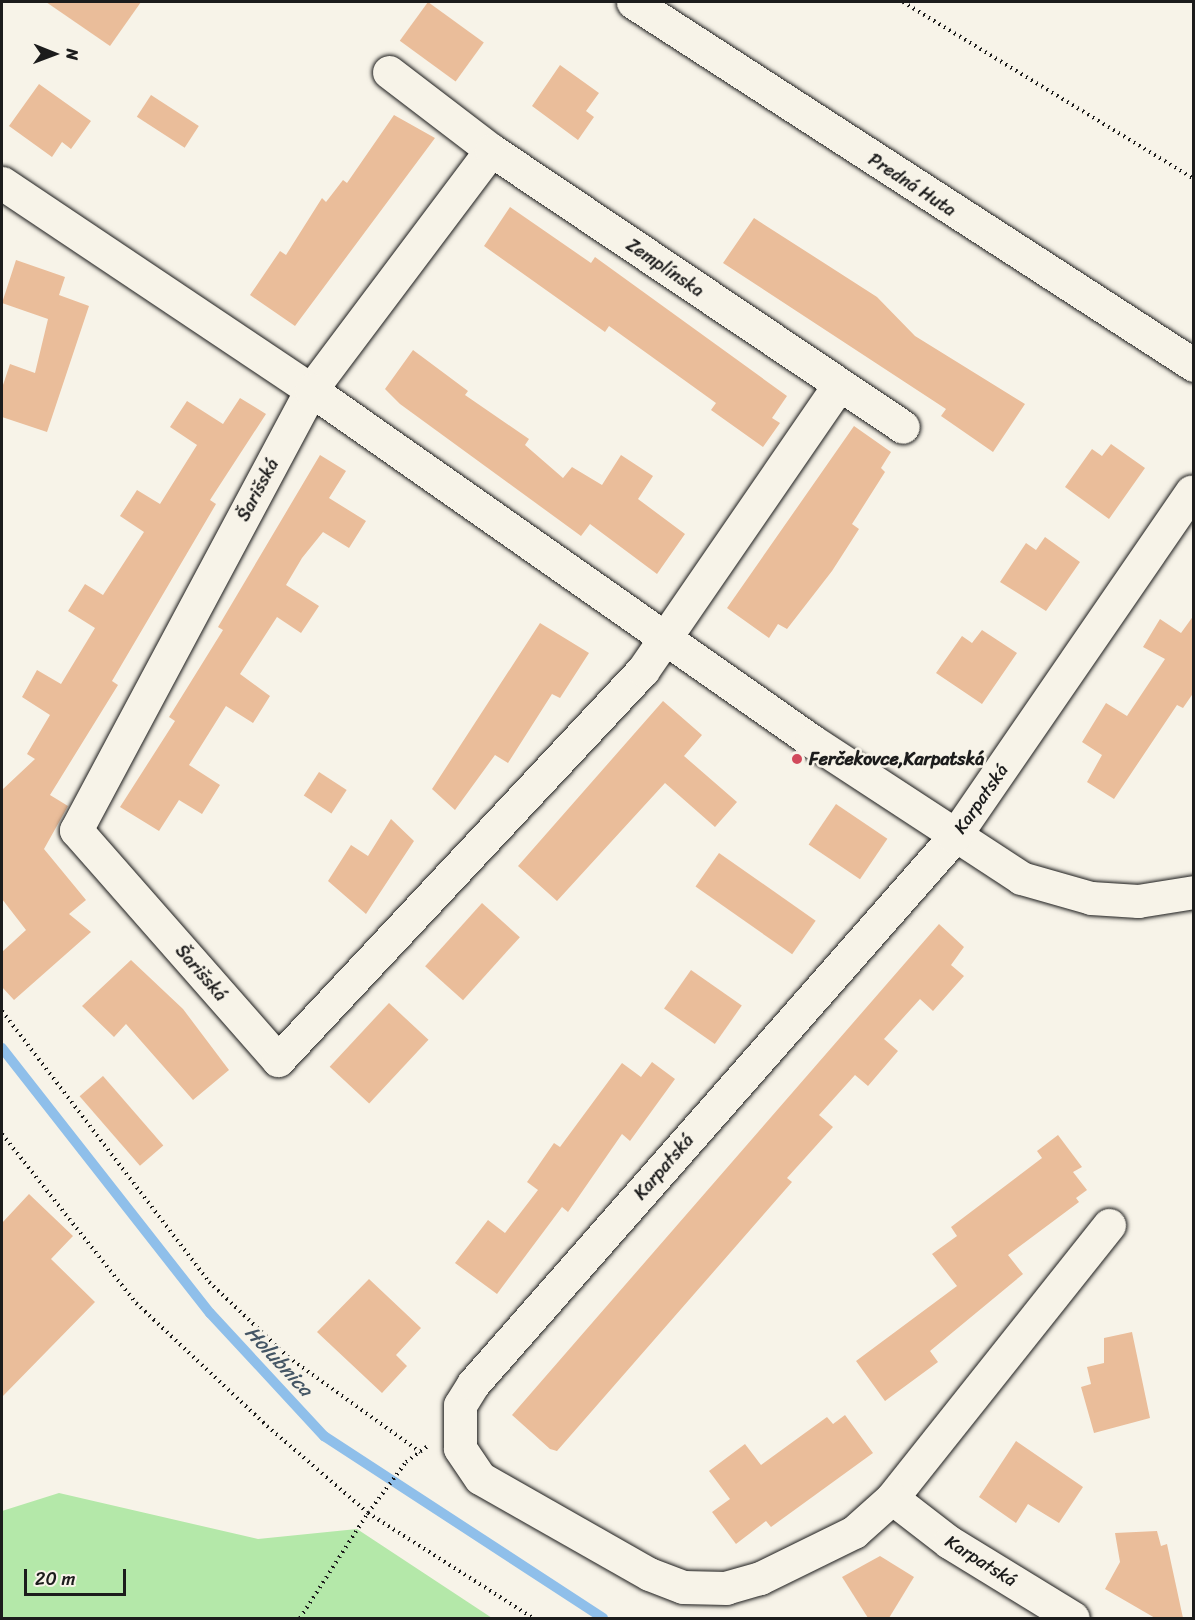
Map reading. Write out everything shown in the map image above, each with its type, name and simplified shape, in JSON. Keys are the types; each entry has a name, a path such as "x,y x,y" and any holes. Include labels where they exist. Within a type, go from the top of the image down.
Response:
{"street":[{"name":"Predná Huta","path":"633,2 1194,365"},
{"name":"Zemplínska","path":"389,72 492,150 838,386 903,427"},
{"path":"311,390 492,150"},
{"path":"2,183 311,390 666,639 954,837 1021,878 1053,890 1138,901 1194,892"},
{"path":"666,639 838,386"},
{"name":"Šarišská","path":"311,390 76,830 278,1060 666,639"},
{"name":"Karpatská","path":"1108,1225 892,1498 854,1532 760,1578 726,1588 684,1587 649,1574 480,1478 460,1448 457,1425 473,1384 954,837 1191,492"},
{"name":"Karpatská","path":"892,1498 949,1542 1073,1618"}],"path":[{"path":"903,2 1194,179"},
{"path":"2,1011 209,1282 288,1357 420,1452"},
{"path":"2,1134 136,1303 368,1513 533,1618"},
{"path":"300,1618 368,1513 406,1462"}],"green space":[{"path":"59,1493 258,1539 357,1529 492,1618 2,1618 2,1511"}],"building":[{"path":"46,2 141,2 110,46"},
{"path":"428,2 484,43 456,81 400,41"},
{"path":"560,65 599,93 586,111 594,117 578,140 532,106"},
{"path":"39,84 91,121 71,149 62,142 52,157 9,126"},
{"path":"151,95 199,126 185,148 137,117"},
{"path":"394,115 435,138 295,326 250,295 280,251 286,255 322,198 326,202 343,180 347,183"},
{"path":"510,207 591,263 595,257 787,396 772,418 780,423 763,447 711,410 716,403 609,326 605,332 484,246"},
{"path":"754,218 877,297 915,336 1025,404 993,452 941,416 946,409 723,263"},
{"path":"16,260 65,277 59,295 89,306 47,432 2,417 2,388 10,364 35,373 48,319 2,303"},
{"path":"413,350 468,391 465,395 529,439 525,445 563,478 572,467 602,485 621,455 653,476 638,499 685,534 657,574 590,524 581,536 400,404 385,389"},
{"path":"240,398 266,414 210,500 216,504 112,681 118,685 50,795 68,806 44,849 86,900 69,914 91,932 14,1000 2,987 2,952 26,930 2,899 2,790 35,759 27,754 50,715 22,697 37,670 61,684 95,628 68,611 85,584 103,595 144,532 120,516 137,490 160,504 197,445 170,427 187,401 223,424"},
{"path":"854,426 891,452 881,468 885,472 852,524 859,529 832,571 787,629 778,624 769,638 727,608"},
{"path":"1111,444 1145,468 1109,519 1065,487 1092,449 1102,456"},
{"path":"320,455 346,471 329,498 366,521 349,548 323,532 302,558 286,585 319,606 301,633 277,617 240,674 270,696 253,723 226,706 189,765 220,785 202,814 179,800 159,831 120,807 175,721 169,717 223,630 218,627"},
{"path":"1045,537 1080,562 1046,611 1000,582 1026,543 1036,550"},
{"path":"1194,615 1194,692 1183,708 1177,705 1114,799 1087,782 1102,755 1082,742 1106,703 1127,716 1165,659 1143,647 1160,619 1181,633"},
{"path":"540,623 589,653 560,698 552,694 508,763 495,755 455,810 432,789"},
{"path":"982,630 1017,653 982,704 936,673 962,636 972,643"},
{"path":"663,701 702,735 684,756 737,802 715,827 665,783 557,901 518,866"},
{"path":"319,772 347,790 331,813 304,795"},
{"path":"836,804 887,839 860,879 809,845"},
{"path":"391,819 414,841 366,914 328,881 351,845 368,856"},
{"path":"719,853 816,921 792,954 695,887"},
{"path":"482,903 520,937 463,1000 425,966"},
{"path":"939,924 964,947 951,965 964,976 933,1011 920,999 884,1039 898,1051 868,1086 855,1075 819,1115 833,1127 787,1178 792,1182 557,1451 550,1449 512,1415"},
{"path":"131,960 183,1009 229,1070 193,1100 126,1024 114,1037 82,1006"},
{"path":"691,970 742,1006 715,1044 664,1009"},
{"path":"389,1003 428,1040 369,1103 330,1067"},
{"path":"652,1062 675,1079 630,1141 622,1134 568,1212 562,1207 497,1294 455,1263 488,1220 505,1233 538,1190 527,1182 554,1143 560,1147 622,1063 641,1077"},
{"path":"103,1076 163,1145 140,1166 80,1096"},
{"path":"1058,1135 1082,1167 1073,1172 1087,1190 1076,1198 1079,1202 1008,1255 1023,1274 930,1351 938,1362 885,1401 856,1361 957,1286 932,1254 957,1236 951,1227 1042,1158 1037,1151"},
{"path":"29,1194 73,1236 51,1259 95,1302 2,1397 2,1223"},
{"path":"369,1279 421,1328 396,1355 407,1366 382,1393 317,1332"},
{"path":"1132,1332 1150,1418 1094,1433 1081,1387 1091,1384 1087,1367 1104,1363 1104,1338"},
{"path":"845,1415 873,1453 771,1527 766,1521 736,1544 712,1512 730,1499 709,1471 745,1444 761,1465 827,1417 833,1424"},
{"path":"1016,1441 1083,1487 1059,1523 1028,1504 1016,1523 979,1497"},
{"path":"1157,1531 1161,1546 1167,1544 1183,1618 1155,1618 1105,1589 1120,1562 1115,1533"},
{"path":"880,1556 914,1577 889,1618 868,1618 842,1577"}],"waterway":[{"name":"Holubnica","path":"2,1048 210,1313 324,1436 603,1618"}],"place":[{"name":"Ferčekovce,Karpatská","path":"797,759"}]}
